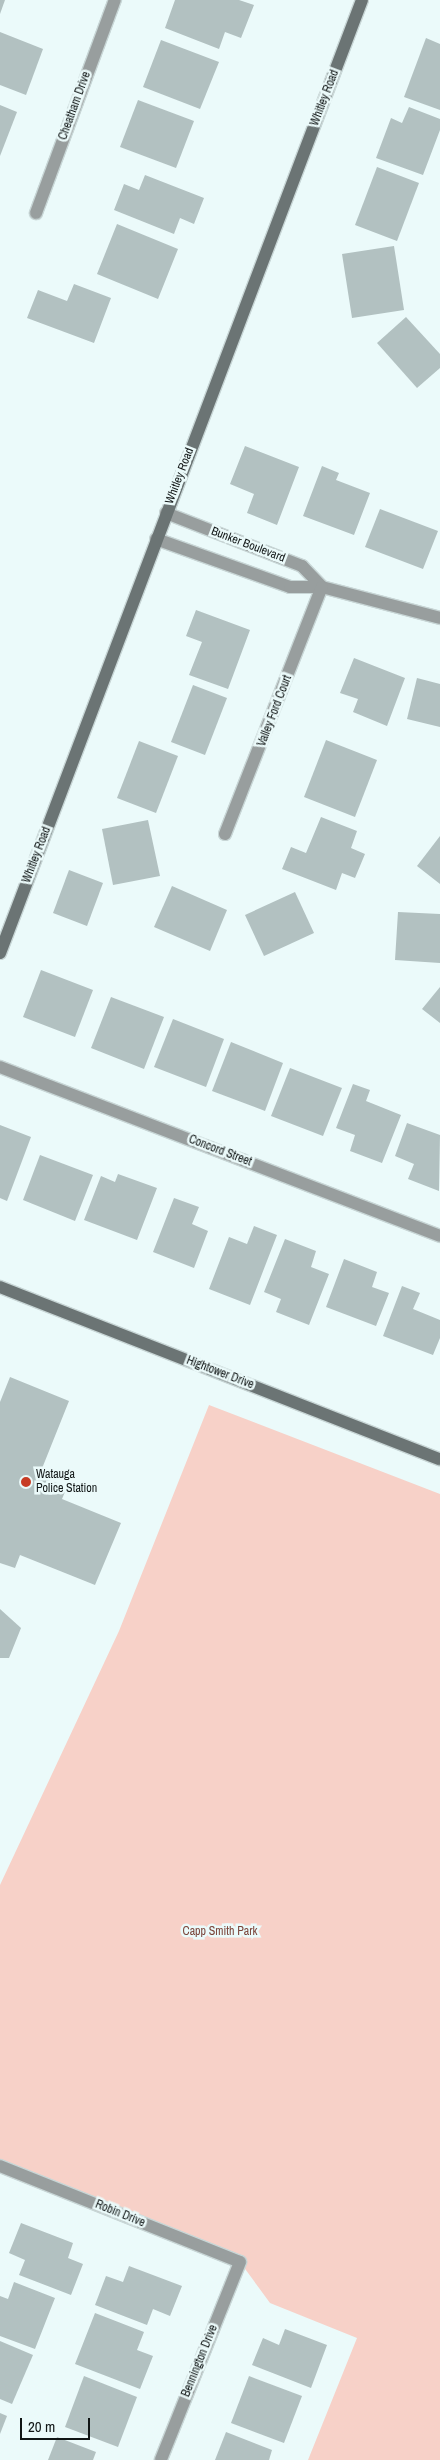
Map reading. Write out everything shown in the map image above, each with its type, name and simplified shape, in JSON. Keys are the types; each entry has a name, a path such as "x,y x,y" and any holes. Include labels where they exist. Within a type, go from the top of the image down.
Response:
{"street":[{"name":"Cheatham Drive","path":"36,213 115,0"},
{"name":"Whitley Road","path":"0,953 362,0"},
{"name":"Bunker Boulevard","path":"166,513 302,566 322,587"},
{"name":"Bunker Boulevard","path":"156,539 290,587 322,587 440,618"},
{"name":"Valley Ford Court","path":"225,834 322,587"},
{"name":"Concord Street","path":"0,1067 440,1236"},
{"name":"Hightower Drive","path":"0,1287 440,1459"},
{"name":"Robin Drive","path":"0,2166 240,2262"},
{"name":"Bennington Drive","path":"161,2460 240,2262"}],"green space":[{"name":"Capp Smith Park","path":"209,1405 440,1494 440,2460 308,2460 357,2338 270,2303 240,2262 0,2165 0,1885 119,1631"}],"building":[{"path":"0,0 5,0 0,14"},
{"path":"175,0 239,0 254,5 241,38 225,32 219,49 165,28"},
{"path":"0,32 43,49 26,95 0,85"},
{"path":"426,38 440,44 440,110 404,97"},
{"path":"161,40 219,62 200,109 143,87"},
{"path":"138,100 194,121 176,168 120,147"},
{"path":"0,105 17,112 0,156"},
{"path":"409,107 440,119 440,130 423,175 376,158 391,118 402,123"},
{"path":"377,167 419,183 397,241 355,225"},
{"path":"145,175 204,198 194,224 180,218 174,234 114,210 124,184 139,190"},
{"path":"117,224 178,249 158,299 97,274"},
{"path":"394,246 404,310 352,318 342,254"},
{"path":"74,284 111,298 94,343 27,318 38,290 67,301"},
{"path":"406,317 440,354 440,368 417,388 377,343"},
{"path":"245,446 299,467 277,525 247,513 254,494 230,484"},
{"path":"322,466 339,473 336,480 370,493 354,535 303,516"},
{"path":"380,509 438,531 423,569 365,547"},
{"path":"196,610 250,630 228,689 189,675 202,642 186,636"},
{"path":"354,658 405,678 387,726 353,712 358,699 340,693"},
{"path":"417,678 440,684 440,727 407,719"},
{"path":"193,685 227,698 205,755 171,742"},
{"path":"326,740 377,760 355,817 304,797"},
{"path":"139,741 178,756 156,813 117,798"},
{"path":"321,817 357,831 351,848 365,854 355,878 342,873 336,890 282,869 291,847 306,853"},
{"path":"148,820 160,876 113,885 102,829"},
{"path":"440,836 440,884 417,866"},
{"path":"69,870 103,883 87,926 53,913"},
{"path":"172,886 227,910 210,951 154,927"},
{"path":"295,892 314,933 264,956 245,915"},
{"path":"398,912 440,914 440,963 395,960"},
{"path":"41,970 93,990 75,1037 23,1017"},
{"path":"440,987 440,1023 422,1009"},
{"path":"111,997 164,1017 144,1069 91,1048"},
{"path":"173,1019 224,1039 206,1087 154,1067"},
{"path":"231,1042 283,1063 265,1111 212,1091"},
{"path":"290,1068 342,1088 323,1136 271,1116"},
{"path":"353,1084 370,1090 366,1101 401,1115 382,1163 350,1151 355,1135 336,1128"},
{"path":"407,1123 440,1135 439,1191 408,1179 414,1164 395,1156"},
{"path":"0,1125 31,1137 7,1201 0,1198"},
{"path":"40,1155 93,1175 75,1221 23,1200"},
{"path":"118,1174 157,1188 137,1240 84,1220 101,1176 115,1182"},
{"path":"174,1198 199,1207 192,1224 208,1231 194,1268 153,1252"},
{"path":"254,1226 277,1235 250,1305 209,1289 229,1237 247,1244"},
{"path":"285,1239 316,1251 311,1267 329,1274 309,1325 276,1312 281,1299 264,1292"},
{"path":"344,1259 377,1272 372,1287 389,1293 376,1326 326,1307"},
{"path":"402,1286 420,1293 413,1309 440,1320 440,1338 433,1355 383,1336"},
{"name":"Watauga Police Station","path":"10,1377 69,1401 39,1476 67,1487 62,1499 121,1523 95,1585 20,1555 15,1568 0,1563 0,1402"},
{"path":"0,1609 21,1628 9,1658 0,1658"},
{"path":"21,2223 73,2243 68,2258 83,2264 71,2295 19,2275 25,2260 9,2253"},
{"path":"129,2266 182,2286 170,2316 153,2309 147,2325 95,2305 106,2276 123,2282"},
{"path":"14,2282 55,2298 35,2349 0,2336 0,2296 8,2299"},
{"path":"95,2313 144,2332 137,2350 153,2356 140,2389 75,2364"},
{"path":"285,2329 327,2345 311,2388 252,2365 263,2338 279,2345"},
{"path":"0,2341 33,2355 12,2404 0,2399"},
{"path":"84,2376 137,2397 118,2447 65,2427"},
{"path":"249,2376 302,2396 284,2443 231,2423"},
{"path":"0,2413 7,2416 0,2434"},
{"path":"226,2432 272,2450 269,2460 215,2460"},
{"path":"57,2437 96,2452 93,2460 48,2460"}],"place":[{"name":"Watauga Police Station","path":"26,1482"}]}
